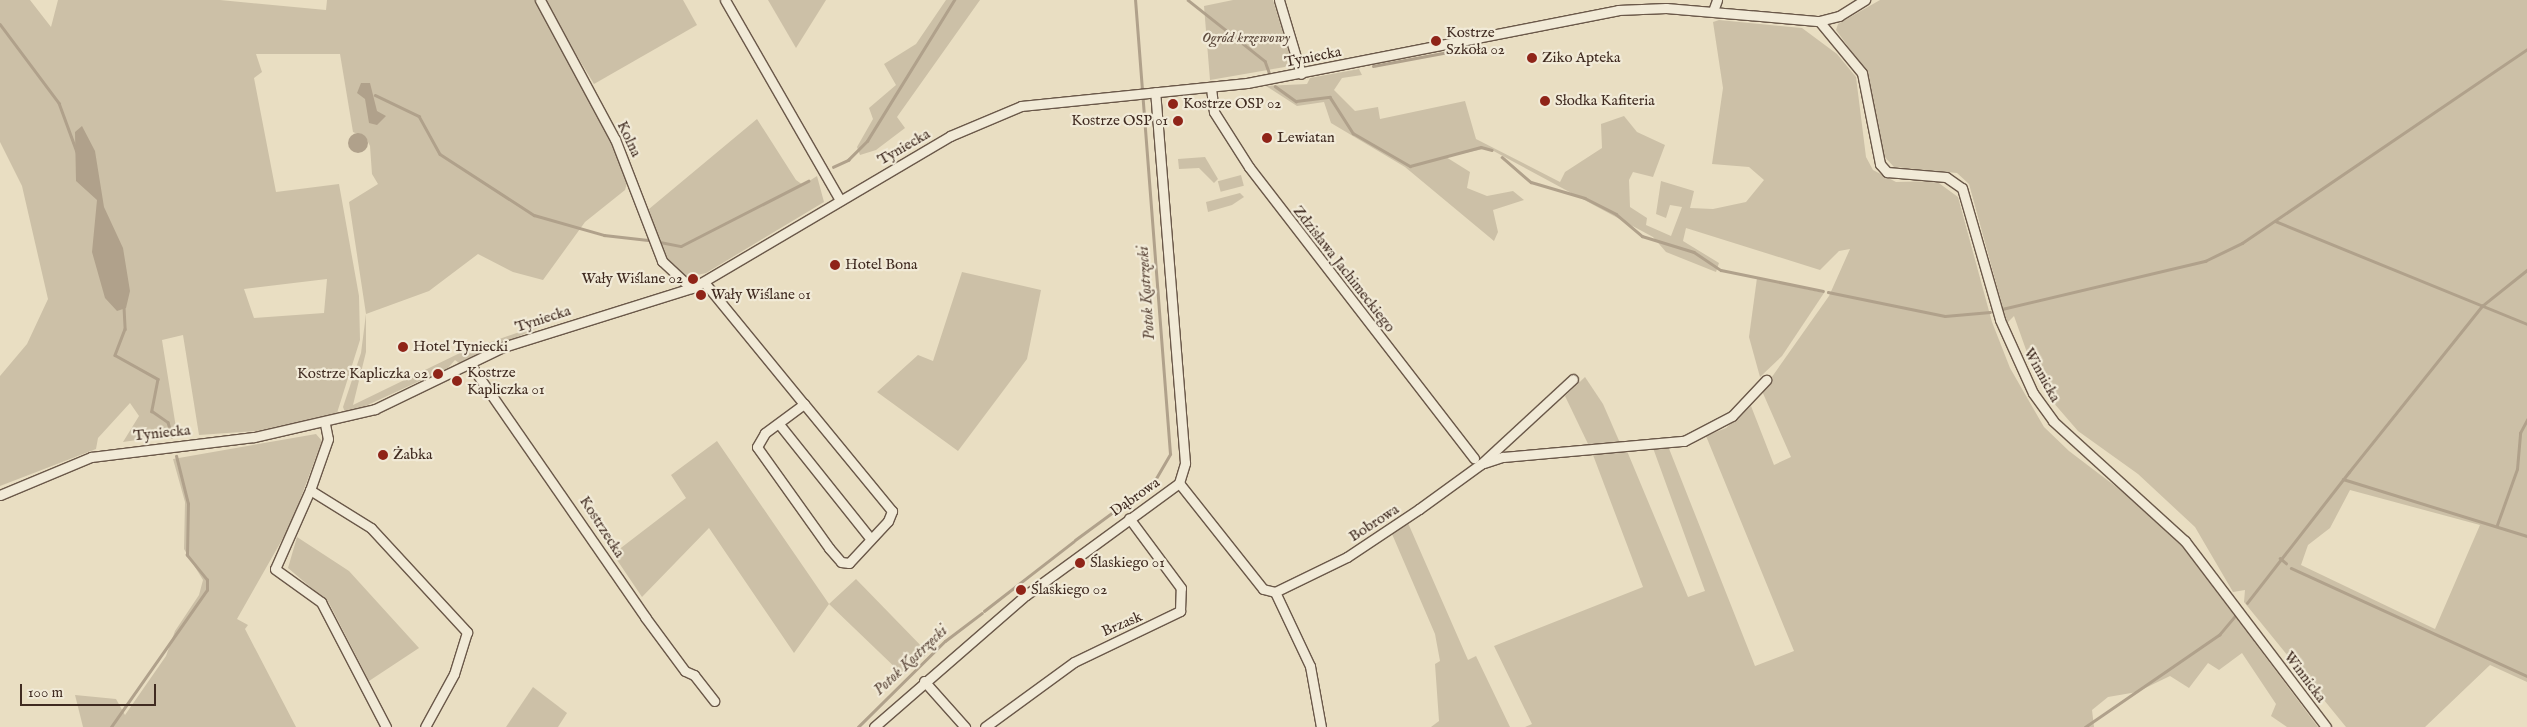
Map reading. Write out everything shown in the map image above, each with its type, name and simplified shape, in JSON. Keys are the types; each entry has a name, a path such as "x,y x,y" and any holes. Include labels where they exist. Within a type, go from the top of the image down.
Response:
{"street":[{"name":"Kolna","path":"540,0 615,139 662,261 690,288"},
{"path":"725,0 840,200"},
{"path":"1279,0 1301,74"},
{"path":"1713,12 1717,0"},
{"name":"Tyniecka","path":"0,495 91,456 325,424 392,402 470,364 539,334 690,288 704,282 950,136 1002,112 1039,103 1211,88 1301,74 1618,10 1713,12 1819,21 1839,16 1866,0"},
{"name":"Winnicka","path":"1819,21 1862,73 1874,151 1883,168 1898,175 1946,177 1962,188 2000,320 2033,393 2053,421 2185,541 2326,727"},
{"name":"Zdzisława Jachimeckiego","path":"1211,88 1214,112 1249,167 1478,461"},
{"name":"Dąbrowa","path":"874,727 924,681 1019,600 1179,483 1185,463 1151,93"},
{"path":"704,282 889,505 892,515 850,562 841,562 829,548 758,447 761,437 804,404"},
{"name":"Kostrzecka","path":"470,364 657,633 714,701"},
{"name":"Bobrowa","path":"1276,592 1382,536 1478,461 1573,379"},
{"name":"Bobrowa","path":"1478,461 1503,457 1664,444 1702,434 1732,416 1766,380"},
{"path":"325,424 328,439 310,490 275,569 321,602 386,727"},
{"path":"779,424 870,538"},
{"path":"1179,483 1263,589 1276,592 1310,666 1321,727"},
{"path":"310,490 372,528 467,632 454,674 425,727"},
{"name":"Brzask","path":"985,727 1074,662 1180,611 1181,588 1129,518"},
{"path":"924,681 965,727"}],"green space":[{"path":"0,0 30,0 51,27 58,0 220,0 326,10 327,0 535,0 604,125 628,179 625,190 585,222 543,280 513,272 478,254 429,291 366,314 349,202 378,184 372,174 370,146 366,138 353,132 340,54 256,54 262,72 254,78 276,192 339,184 359,296 360,340 337,413 257,431 199,435 183,335 162,340 177,434 123,442 139,416 130,403 98,438 96,449 0,486 0,376 27,344 48,299 22,186 0,142","holes":["327,279 324,313 254,318 244,289"]},
{"path":"543,0 683,0 697,25 594,84"},
{"path":"768,0 826,0 796,48"},
{"path":"946,0 980,0 897,117 905,128 876,150 860,155 857,147 873,119 869,108 896,85 884,64 916,44"},
{"name":"Ogród krzewowy","path":"1233,0 1273,0 1291,59 1285,67 1210,80 1204,6"},
{"path":"1880,0 2527,0 2527,682 2490,665 2425,727 2346,727 2244,602 2245,590 2233,592 2195,527 2138,474 2078,431 2052,401 2030,361 2014,316 2007,323 1969,184 1957,173 1894,167 1880,152 1868,74 1836,30 1838,24","holes":["2350,490 2480,525 2435,629 2301,565 2308,545 2330,528"]},
{"path":"1719,20 1802,28 1837,54 1856,77 1866,157 1873,170 1896,182 1936,181 1958,197 1992,322 2010,368 2044,427 2069,451 2148,511 2179,542 2318,727 2287,727 2271,716 2276,704 2242,653 2219,670 2208,663 2189,688 2170,676 2137,692 2108,697 2092,710 2094,727 1525,727 1532,724 1494,646 1643,587 1593,455 1627,451 1688,597 1705,591 1653,448 1668,446 1755,666 1794,651 1706,436 1726,428 1751,406 1774,465 1791,457 1762,391 1829,296 1850,249 1839,251 1820,270 1686,228 1683,241 1719,263 1716,272 1666,252 1653,237 1488,148 1446,157 1470,172 1467,188 1487,196 1513,191 1524,200 1493,210 1498,232 1494,241 1405,167 1331,123 1324,102 1297,106 1266,86 1307,84 1310,78 1359,69 1362,75 1342,78 1334,90 1355,111 1378,107 1380,119 1465,101 1476,139 1560,182 1565,172 1602,148 1601,124 1624,116 1637,132 1665,145 1653,177 1633,172 1629,180 1630,207 1647,218 1646,225 1671,236 1682,207 1670,205 1666,218 1656,214 1661,181 1694,191 1690,208 1713,209 1746,202 1764,180 1749,167 1712,164 1723,88 1713,22"},
{"path":"757,119 796,180 803,185 817,176 824,202 706,273 685,278 661,253 649,209"},
{"path":"1205,157 1218,179 1214,183 1199,168 1179,169 1178,159"},
{"path":"1241,175 1244,186 1221,192 1218,181"},
{"path":"1240,193 1244,197 1232,205 1208,212 1206,202"},
{"path":"962,272 1041,290 1027,359 958,451 877,392 918,355 933,361"},
{"path":"1757,278 1824,293 1782,356 1760,377 1749,337"},
{"path":"366,314 366,352 353,405 462,352 560,318 459,363 455,360 448,368 346,415 343,407 361,353"},
{"path":"1585,377 1603,404 1620,443 1589,446 1565,396"},
{"path":"316,434 322,441 291,524 237,619 248,625 245,629 296,727 83,727 75,695 116,699 125,715 166,656 175,631 199,595 203,580 184,549 185,502 173,459"},
{"path":"717,441 829,604 794,653 709,528 642,597 613,554 686,498 671,475"},
{"path":"1408,523 1468,660 1476,656 1510,727 1431,727 1439,721 1435,664 1440,661 1435,634 1392,534"},
{"path":"297,537 349,571 419,648 369,681 329,603 288,568"},
{"path":"856,579 928,653 903,675 829,604"},
{"path":"533,687 567,713 558,727 506,727"}],"shaded area":[{"path":"361,83 370,83 377,111 386,116 377,125 369,123 365,99 357,93"},
{"path":"82,126 95,151 104,207 123,248 130,291 126,308 117,311 105,298 92,252 97,200 76,181 75,132"},
{"path":"358,133 365,136 368,143 365,150 358,153 351,150 348,143 351,136"}],"waterway":[{"path":"833,167 848,160 867,141 954,0"},
{"name":"Potok Kostrzecki","path":"1075,540 1154,482 1170,454 1135,0"},
{"path":"1188,0 1265,61 1269,72"},
{"path":"0,24 59,103 77,152"},
{"path":"2002,309 2205,261 2242,243 2527,49"},
{"path":"1373,66 1459,50"},
{"path":"1275,86 1296,101 1330,97 1353,133 1410,166 1481,147 1492,150"},
{"path":"375,95 419,116 440,154 534,215 604,235 648,240"},
{"path":"1502,157 1531,182 1585,198 1616,214 1642,236 1694,252 1721,270 1823,291"},
{"path":"660,242 681,246 808,181"},
{"path":"2275,221 2527,324"},
{"path":"2349,472 2482,306 2527,270"},
{"path":"1828,292 1945,316 1990,312"},
{"path":"124,307 125,329 115,355 158,379 152,411 168,422 172,436"},
{"path":"2497,525 2517,469 2520,433 2527,420"},
{"path":"111,727 207,590 207,580 187,555 188,504 176,456"},
{"path":"2247,603 2349,472"},
{"path":"2343,479 2527,536"},
{"name":"Potok Kostrzecki","path":"984,611 1073,542"},
{"path":"2280,558 2286,563"},
{"path":"2291,568 2527,676"},
{"name":"Potok Kostrzecki","path":"858,727 945,641 982,613"},
{"path":"2085,727 2219,635 2235,616"}],"place":[{"name":"Kostrze Szkoła 02","path":"1436,41"},
{"name":"Ziko Apteka","path":"1532,58"},
{"name":"Słodka Kafiteria","path":"1545,101"},
{"name":"Kostrze OSP 02","path":"1173,104"},
{"name":"Kostrze OSP 01","path":"1178,121"},
{"name":"Lewiatan","path":"1267,138"},
{"name":"Hotel Bona","path":"835,265"},
{"name":"Wały Wiślane 02","path":"693,279"},
{"name":"Wały Wiślane 01","path":"701,295"},
{"name":"Hotel Tyniecki","path":"403,347"},
{"name":"Kostrze Kapliczka 02","path":"438,374"},
{"name":"Kostrze Kapliczka 01","path":"457,381"},
{"name":"Żabka","path":"383,455"},
{"name":"Ślaskiego 01","path":"1080,563"},
{"name":"Ślaskiego 02","path":"1021,590"}]}
